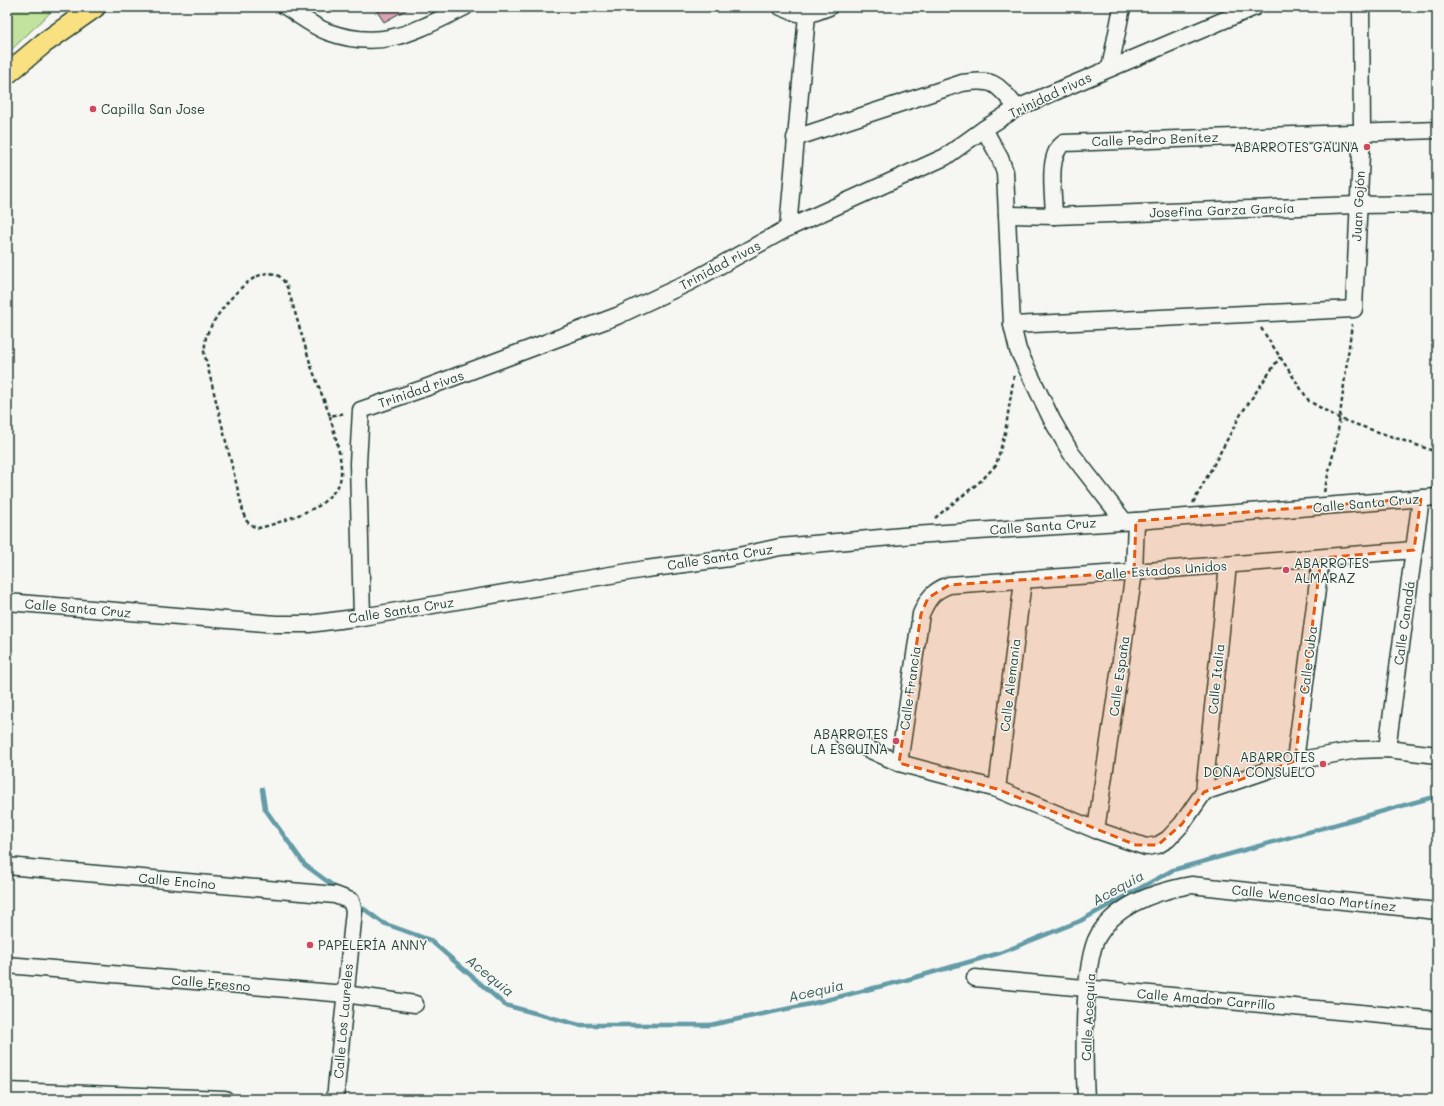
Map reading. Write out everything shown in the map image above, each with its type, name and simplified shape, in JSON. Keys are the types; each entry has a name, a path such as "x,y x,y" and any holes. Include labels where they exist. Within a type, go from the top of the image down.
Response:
{"main road":[{"path":"7,74 55,35 95,7"}],"street":[{"path":"286,7 327,32 352,38 381,41 409,34 465,7"},
{"path":"781,7 799,15 807,15 829,7"},
{"path":"1110,68 1122,7"},
{"name":"Trinidad rivas","path":"362,617 358,463 360,410 439,383 616,316 690,282 788,228 945,157 984,129 1017,108 1255,7"},
{"name":"Juan Gojón","path":"1354,308 1357,205 1362,131 1360,7"},
{"path":"788,228 807,15"},
{"path":"795,138 962,83 979,80 989,81 999,86 1017,108"},
{"path":"984,129 1000,158 1005,172 1012,325 1018,350 1052,420 1071,453 1130,521"},
{"name":"Calle Pedro Benítez","path":"1054,216 1053,162 1059,146 1064,143 1362,131 1437,130"},
{"name":"Josefina Garza García","path":"1007,215 1054,216 1357,205 1437,204"},
{"path":"1012,325 1354,308"},
{"name":"Calle Santa Cruz","path":"7,602 276,624 309,624 362,617 646,569 729,558 780,547 914,535 1130,521 1437,497"},
{"name":"Calle Canadá","path":"1387,749 1421,498"},
{"name":"Calle España","path":"1096,830 1134,572 1130,521"},
{"name":"Calle Estados Unidos","path":"921,614 928,598 938,589 949,585 1023,581 1414,550"},
{"name":"Calle Cuba","path":"1295,761 1321,558"},
{"name":"Calle Italia","path":"844,738 899,763 997,789 1136,845 1146,847 1158,845 1168,839 1182,824 1204,792 1228,565"},
{"name":"Calle Alemania","path":"997,789 1023,581"},
{"name":"Calle Francia","path":"899,763 921,614"},
{"path":"1204,792 1295,761 1357,750 1387,749 1437,755"},
{"name":"Calle Encino","path":"7,866 346,898"},
{"name":"Calle Wenceslao Martínez","path":"1097,937 1108,923 1129,907 1150,896 1170,889 1191,885 1437,911"},
{"name":"Calle Los Laureles","path":"335,1099 354,911 351,900 346,898"},
{"name":"Calle Acequia","path":"1086,1099 1085,1078 1088,988 1091,959 1097,937"},
{"name":"Calle Fresno","path":"7,964 345,994 415,1004"},
{"name":"Calle Amador Carrillo","path":"975,978 1437,1020"},
{"path":"7,1091 224,1099"}],"path":[{"path":"266,273 274,273 282,278 291,296 311,366 330,416 340,456 341,473 337,487 319,506 268,526 258,528 250,524 245,518 204,352 206,337 213,323 231,298 253,277 266,273"},
{"path":"1320,506 1337,438 1354,308"},
{"path":"1251,314 1309,401 1340,420 1437,452"},
{"path":"914,535 982,480 996,465 1005,433 1018,350"},
{"path":"1185,517 1241,414 1280,357"},
{"path":"330,416 360,410"}],"highlighted area":[{"path":"1421,498 1414,550 1321,558 1295,761 1204,792 1182,824 1158,845 1136,845 997,789 899,763 921,614 928,598 949,585 1134,572 1136,521"}],"green space":[{"path":"7,7 56,7 7,54"}],"building":[{"path":"374,7 411,7 384,22"}],"waterway":[{"name":"Acequia","path":"262,789 265,809 305,865 339,890"},
{"name":"Acequia","path":"356,903 383,923 430,940 505,1005 579,1025 710,1025 810,1004 906,980 1000,953 1080,921 1173,870 1437,796"}],"place":[{"name":"Capilla San Jose","path":"93,109"},
{"name":"ABARROTES GAUNA","path":"1367,147"},
{"name":"ABARROTES ALMARAZ","path":"1286,570"},
{"name":"ABARROTES LA ESQUINA","path":"896,741"},
{"name":"ABARROTES DOÑA CONSUELO","path":"1323,764"},
{"name":"PAPELERÍA ANNY","path":"310,945"}]}
